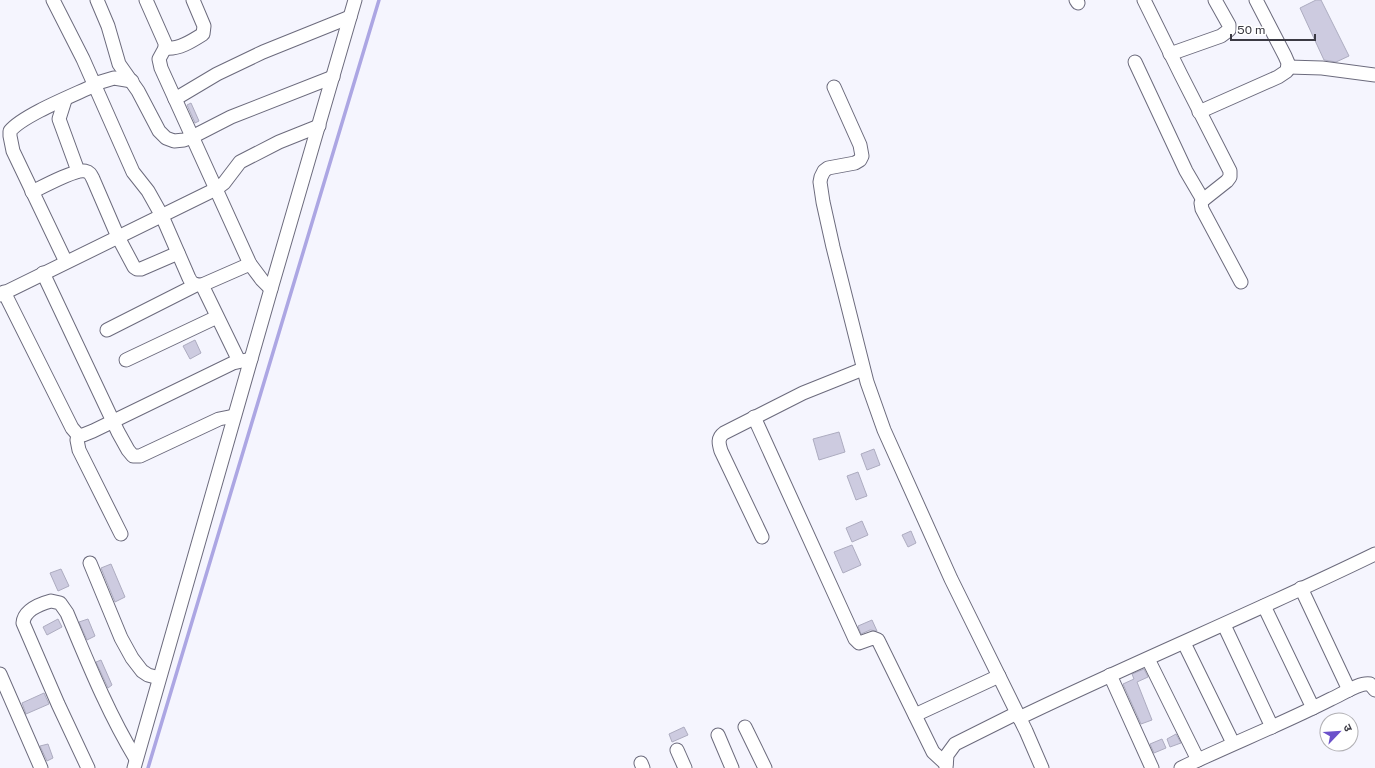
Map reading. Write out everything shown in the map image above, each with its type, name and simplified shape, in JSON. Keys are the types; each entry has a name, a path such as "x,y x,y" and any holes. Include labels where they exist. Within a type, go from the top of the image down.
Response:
{"street":[{"path":"53,0 94,85 132,172 148,191 162,216 189,278 198,285 245,360"},
{"path":"97,0 108,26 119,64 132,81 153,121 166,138 174,141 192,137 231,117 333,77"},
{"path":"146,0 165,43 165,48 159,62 175,100 250,264 271,289"},
{"path":"165,48 177,47 203,34 204,26 192,0"},
{"path":"135,764 234,416 245,360 271,289 355,0"},
{"path":"1144,0 1230,171 1230,177 1227,181 1201,203 1205,215 1242,282"},
{"path":"1170,54 1221,36 1229,30 1227,21 1215,0"},
{"path":"1199,112 1278,77 1287,71 1288,67 1285,56 1256,0"},
{"path":"175,100 217,74 263,52 350,17"},
{"path":"1135,62 1186,171 1203,200"},
{"path":"1288,67 1322,68 1375,75"},
{"path":"66,262 13,151 10,142 10,131 20,122 94,85 114,78 132,81"},
{"path":"834,87 860,145 862,156 860,160 855,163 828,168 824,171 820,182 832,240 863,369 884,430 952,579 1042,768"},
{"path":"65,100 59,119 78,171"},
{"path":"245,360 93,431 78,434 72,428 2,292 216,189 224,183 240,162 279,142 319,126"},
{"path":"32,192 78,171 87,171 90,174 118,237 132,263 137,269 141,269 178,253"},
{"path":"107,330 198,285 250,264"},
{"path":"43,273 113,421 128,450 133,456 136,457 219,419 234,416"},
{"path":"126,360 217,317"},
{"path":"762,537 721,451 719,438 724,433 803,392 863,369"},
{"path":"754,417 854,637 858,643 873,638 878,640 933,752 946,766"},
{"path":"78,434 77,440 79,450 121,534"},
{"path":"946,766 947,755 955,744 1224,625 1375,554"},
{"path":"90,564 121,638 132,658 148,675 159,678"},
{"path":"1301,588 1349,690"},
{"path":"88,768 23,623 24,617 28,612 51,600 60,603 67,613 108,708 135,764"},
{"path":"1264,606 1313,708"},
{"path":"1224,625 1272,727"},
{"path":"1184,643 1233,743"},
{"path":"1148,659 1198,760"},
{"path":"0,674 41,768"},
{"path":"1110,675 1152,768"},
{"path":"915,716 999,676"},
{"path":"1181,768 1349,690 1367,683 1372,685 1375,690"},
{"path":"745,727 765,768"},
{"path":"718,735 732,768"},
{"path":"677,750 685,768"}],"building":[{"path":"1316,0 1321,0 1349,56 1336,62 1324,60 1300,8"},
{"path":"191,103 199,121 195,123 187,105"},
{"path":"195,340 201,353 190,359 183,346"},
{"path":"839,432 845,452 819,460 813,439"},
{"path":"874,449 880,465 867,470 861,454"},
{"path":"858,472 867,496 856,500 847,476"},
{"path":"862,521 868,535 852,542 846,528"},
{"path":"911,531 916,543 908,547 902,535"},
{"path":"852,545 861,565 843,573 834,552"},
{"path":"111,564 125,597 115,602 101,568"},
{"path":"61,569 69,586 58,591 50,573"},
{"path":"58,619 62,627 47,635 43,627"},
{"path":"88,619 95,636 87,640 79,622"},
{"path":"872,620 877,631 870,630 861,634 858,626"},
{"path":"101,660 112,685 108,688 96,662"},
{"path":"1144,669 1148,677 1137,682 1152,720 1141,724 1123,684 1134,679 1132,674"},
{"path":"44,693 49,704 26,714 22,703"},
{"path":"684,727 688,735 672,742 669,734"},
{"path":"1176,734 1181,743 1170,747 1167,739"},
{"path":"1162,739 1166,748 1154,753 1150,744"},
{"path":"48,744 53,758 47,761 40,746"}],"waterway":[{"path":"148,768 379,0"}]}
